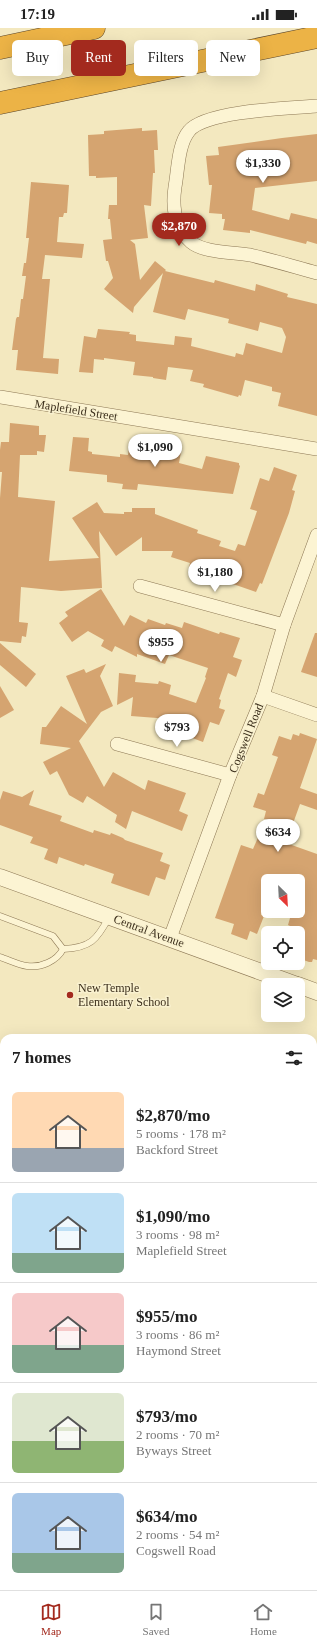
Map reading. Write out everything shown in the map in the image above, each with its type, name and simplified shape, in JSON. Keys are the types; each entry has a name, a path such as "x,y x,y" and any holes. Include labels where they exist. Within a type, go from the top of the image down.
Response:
{"highway":[{"path":"0,48 94,28"},
{"path":"0,103 317,37"},
{"path":"294,42 317,44"}],"street":[{"path":"317,106 244,113 211,119 194,125 182,142 174,197 175,217 181,230 192,243 208,249 250,256 317,273"},
{"name":"Maplefield Street","path":"0,397 317,449"},
{"name":"Cogswell Road","path":"170,938 230,776 263,696 284,625 317,535"},
{"path":"140,586 284,625"},
{"path":"263,696 317,715"},
{"path":"117,744 230,776"},
{"name":"Central Avenue","path":"0,877 278,978"},
{"name":"Central Avenue","path":"305,988 317,992"}],"lane":[{"path":"0,916 53,936 63,949"},
{"path":"63,949 76,949 99,936 110,916"},
{"path":"0,956 26,966 36,966 51,962 60,956 63,949"}],"building":[{"path":"142,128 142,131 157,130 158,150 154,150 155,173 153,173 151,206 144,205 148,238 130,240 135,244 140,280 155,261 166,270 165,271 214,283 215,280 255,291 256,284 288,294 287,297 317,304 317,416 278,406 281,393 272,391 272,387 245,380 241,396 239,395 238,397 203,387 204,384 190,381 193,370 168,367 166,380 133,375 135,362 104,358 104,360 94,359 93,373 79,372 84,336 96,338 98,329 130,332 129,334 136,335 136,341 174,345 175,336 192,338 191,346 235,357 236,353 243,355 246,343 282,353 286,337 282,328 260,322 258,331 228,323 229,319 188,309 185,320 153,312 163,273 134,307 133,313 104,289 113,278 108,261 106,261 103,240 112,239 110,219 108,219 109,205 117,205 117,177 96,178 96,176 89,176 88,135 104,134 104,131"},
{"path":"317,134 317,181 255,188 252,210 289,220 291,213 317,219 317,244 307,241 306,244 250,230 250,233 223,230 225,219 222,219 222,214 209,213 212,185 209,185 206,156 219,155 218,147"},
{"path":"31,182 69,185 67,213 64,213 63,217 59,217 57,242 84,244 82,258 45,255 42,279 50,279 43,358 59,359 58,374 16,370 18,350 12,350 16,319 19,317 26,276 22,276 24,263 26,263 29,238 26,238"},
{"path":"10,423 39,426 39,435 46,435 44,452 37,451 37,455 20,455 18,497 55,501 49,561 99,558 72,518 97,502 104,513 124,514 124,512 132,512 132,508 155,508 155,514 198,530 197,533 221,541 219,546 235,551 238,544 245,546 257,511 250,509 260,478 269,481 274,467 297,475 292,490 295,491 289,513 262,584 260,583 256,592 233,584 235,580 207,570 206,573 189,567 190,563 171,557 173,551 142,551 142,537 116,556 99,531 102,588 61,591 21,587 19,622 28,623 26,637 22,636 21,643 0,641 0,498 2,472 0,472 0,450 1,442 9,442"},
{"path":"73,437 89,438 88,451 92,452 92,454 120,457 120,454 128,455 130,442 170,447 170,450 181,452 179,463 202,469 206,456 239,463 240,466 233,494 138,484 137,490 122,489 123,484 107,482 107,475 69,471"},
{"path":"101,589 124,626 130,615 146,623 148,619 165,625 166,623 182,628 184,622 219,634 220,632 240,638 233,657 242,660 236,677 228,673 219,699 221,700 219,708 225,710 219,725 210,722 203,742 179,733 178,736 165,731 170,719 131,716 133,697 117,705 119,673 136,675 135,682 158,684 159,681 171,685 169,694 196,703 206,678 208,668 169,655 165,664 137,654 137,657 115,646 112,652 101,646 104,640 88,631 72,642 59,623 68,616 65,612"},
{"path":"315,633 317,633 317,677 301,672"},
{"path":"0,643 36,674 26,687 0,665"},
{"path":"106,664 100,676 113,706 101,712 79,741 104,787 113,772 145,790 148,780 186,793 179,811 188,815 182,831 132,811 126,829 115,822 117,815 87,796 83,803 69,795 57,771 50,775 43,762 71,748 40,744 42,727 46,727 61,706 87,724 66,676 84,669 86,673"},
{"path":"0,686 14,710 0,718"},
{"path":"300,733 317,739 300,788 317,794 317,810 300,804 286,843 317,854 317,960 313,959 312,962 305,961 305,926 288,925 290,918 305,918 305,874 261,874 261,918 263,918 257,934 250,931 247,940 231,934 234,924 215,918 241,845 253,849 266,819 264,819 266,811 253,807 258,793 264,795 278,757 272,755 279,736 291,740 293,734 299,736"},
{"path":"34,790 29,805 62,816 60,821 93,833 94,830 110,835 111,833 125,840 163,853 160,861 170,865 165,880 156,877 149,896 111,883 114,874 85,864 84,866 59,857 57,864 44,859 48,849 30,843 33,837 0,825 0,800 3,791 22,797"}],"place":[{"name":"New Temple Elementary School","path":"70,995"}]}
